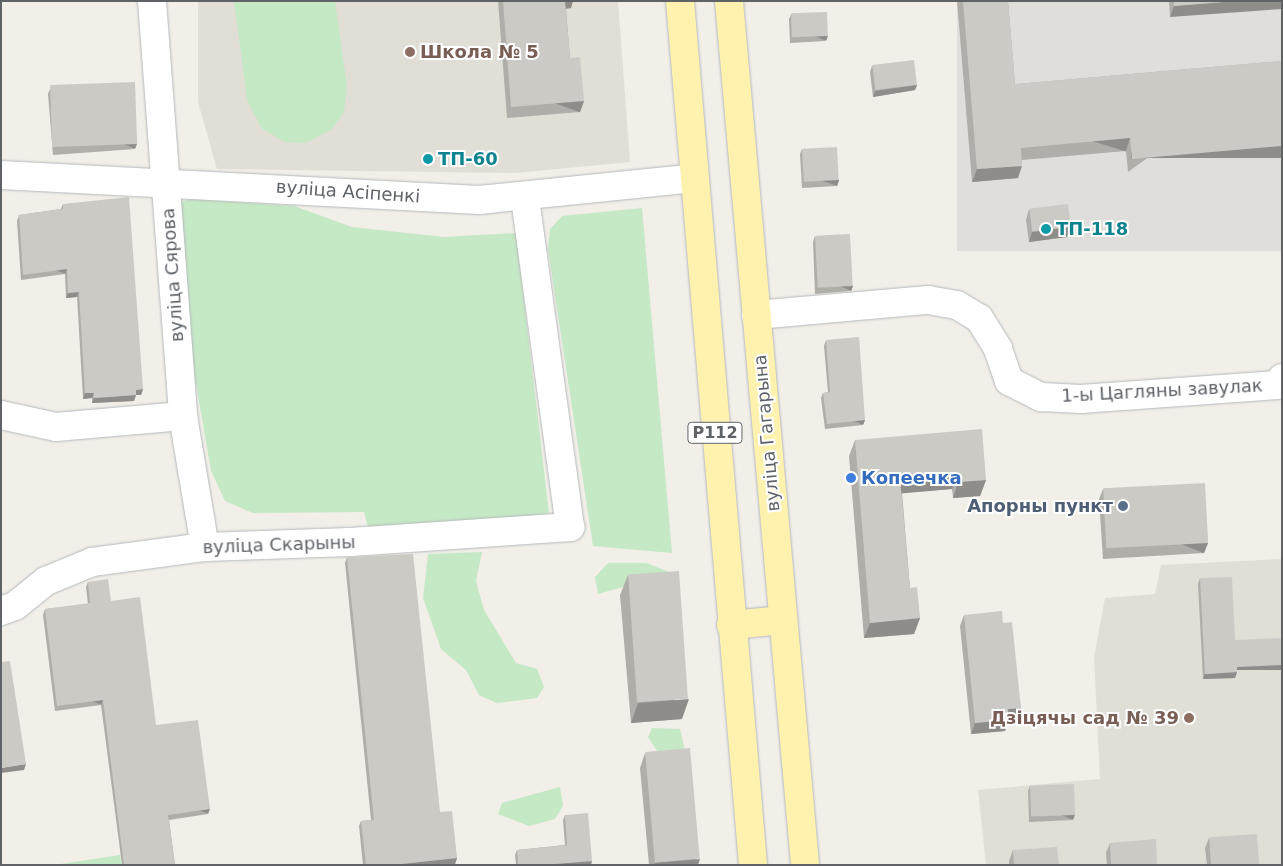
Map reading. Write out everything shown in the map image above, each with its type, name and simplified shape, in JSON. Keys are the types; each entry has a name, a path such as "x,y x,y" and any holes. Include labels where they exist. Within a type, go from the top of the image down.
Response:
{"main road":[{"name":"Р112","path":"680,1 731,625 753,865"},
{"name":"вуліца Гагарына","path":"729,1 805,865"},
{"path":"731,625 783,620"}],"street":[{"name":"вуліца Сярова","path":"152,1 167,181 183,416 205,547"},
{"name":"вуліца Асіпенкі","path":"1,175 167,181 479,200 525,197 695,178"},
{"name":"вуліца Скарыны","path":"1,611 15,606 46,581 92,562 205,547 350,542 570,527 525,197"},
{"name":"1-ы Цагляны завулак","path":"756,315 928,300 957,305 979,318 998,349 1009,381 1041,397 1081,399 1280,385"},
{"path":"1,415 56,427 183,416"}],"shaded area":[{"name":"Школа № 5","path":"198,1 618,1 630,162 516,173 217,169 198,102"},
{"path":"957,1 1282,1 1282,251 957,251"},
{"name":"Дзіцячы сад № 39","path":"1282,559 1282,865 986,865 978,790 1100,779 1094,657 1105,598 1155,594 1161,565"}],"green space":[{"path":"234,1 335,1 347,86 344,112 332,129 306,143 285,142 262,129 247,100"},
{"path":"190,199 294,206 352,227 444,237 516,233 549,513 383,536 368,527 364,512 253,513 225,501 211,471 193,367 179,213 181,202"},
{"path":"642,208 672,553 593,546 548,249 550,229 562,216"},
{"path":"482,552 476,581 484,610 516,663 537,669 544,687 537,698 497,703 479,695 466,670 441,649 423,598 428,554"},
{"path":"608,563 646,563 672,573 598,594 595,577"},
{"path":"652,728 680,729 685,751 661,757 648,737"},
{"path":"560,787 563,806 555,819 529,826 498,814 502,803"},
{"path":"120,855 122,865 54,865"}],"building":[{"path":"503,1 565,1 570,58 580,57 584,101 511,107"},
{"path":"963,1 1008,1 1015,84 1282,61 1282,146 1132,159 1130,138 1021,148 1022,166 977,169"},
{"path":"1174,1 1236,1 1174,6"},
{"path":"827,12 828,36 792,37 791,13"},
{"path":"914,60 917,85 875,90 872,65"},
{"path":"135,82 137,144 52,147 50,85"},
{"path":"837,147 839,180 804,182 802,149"},
{"path":"129,197 143,389 136,390 136,395 94,398 94,393 85,393 79,292 68,293 67,269 23,275 19,215 63,209 63,204"},
{"path":"1068,204 1071,227 1032,232 1029,209"},
{"path":"850,234 853,286 818,288 815,236"},
{"path":"859,337 865,420 827,424 823,393 830,392 826,340"},
{"path":"982,429 986,480 958,482 958,473 900,478 910,588 917,587 920,618 870,623 855,440"},
{"path":"1205,483 1208,543 1106,548 1103,488"},
{"path":"413,554 440,812 452,811 457,858 392,865 366,865 361,821 374,820 347,557"},
{"path":"679,571 688,699 637,702 628,575"},
{"path":"1232,577 1235,640 1282,638 1282,665 1237,667 1237,672 1205,674 1200,578"},
{"path":"108,579 111,601 140,597 156,725 198,720 210,809 168,815 175,865 124,865 103,700 57,706 45,609 90,603 88,582"},
{"path":"1002,611 1003,623 1012,622 1021,708 1008,709 1009,720 975,723 964,615"},
{"path":"10,661 26,764 1,768 1,662"},
{"path":"690,748 700,859 655,862 645,752"},
{"path":"1074,784 1075,815 1031,817 1030,786"},
{"path":"588,813 592,861 518,865 517,850 567,845 565,815"},
{"path":"1257,834 1259,865 1211,865 1209,837"},
{"path":"1156,839 1157,865 1111,865 1110,843"},
{"path":"1057,847 1059,865 1014,865 1013,850"}],"place":[{"name":"Школа № 5","path":"410,52"},
{"name":"ТП-60","path":"428,159"},
{"name":"ТП-118","path":"1046,229"},
{"name":"Копеечка","path":"851,478"},
{"name":"Апорны пункт","path":"1123,506"},
{"name":"Дзіцячы сад № 39","path":"1189,718"}]}
